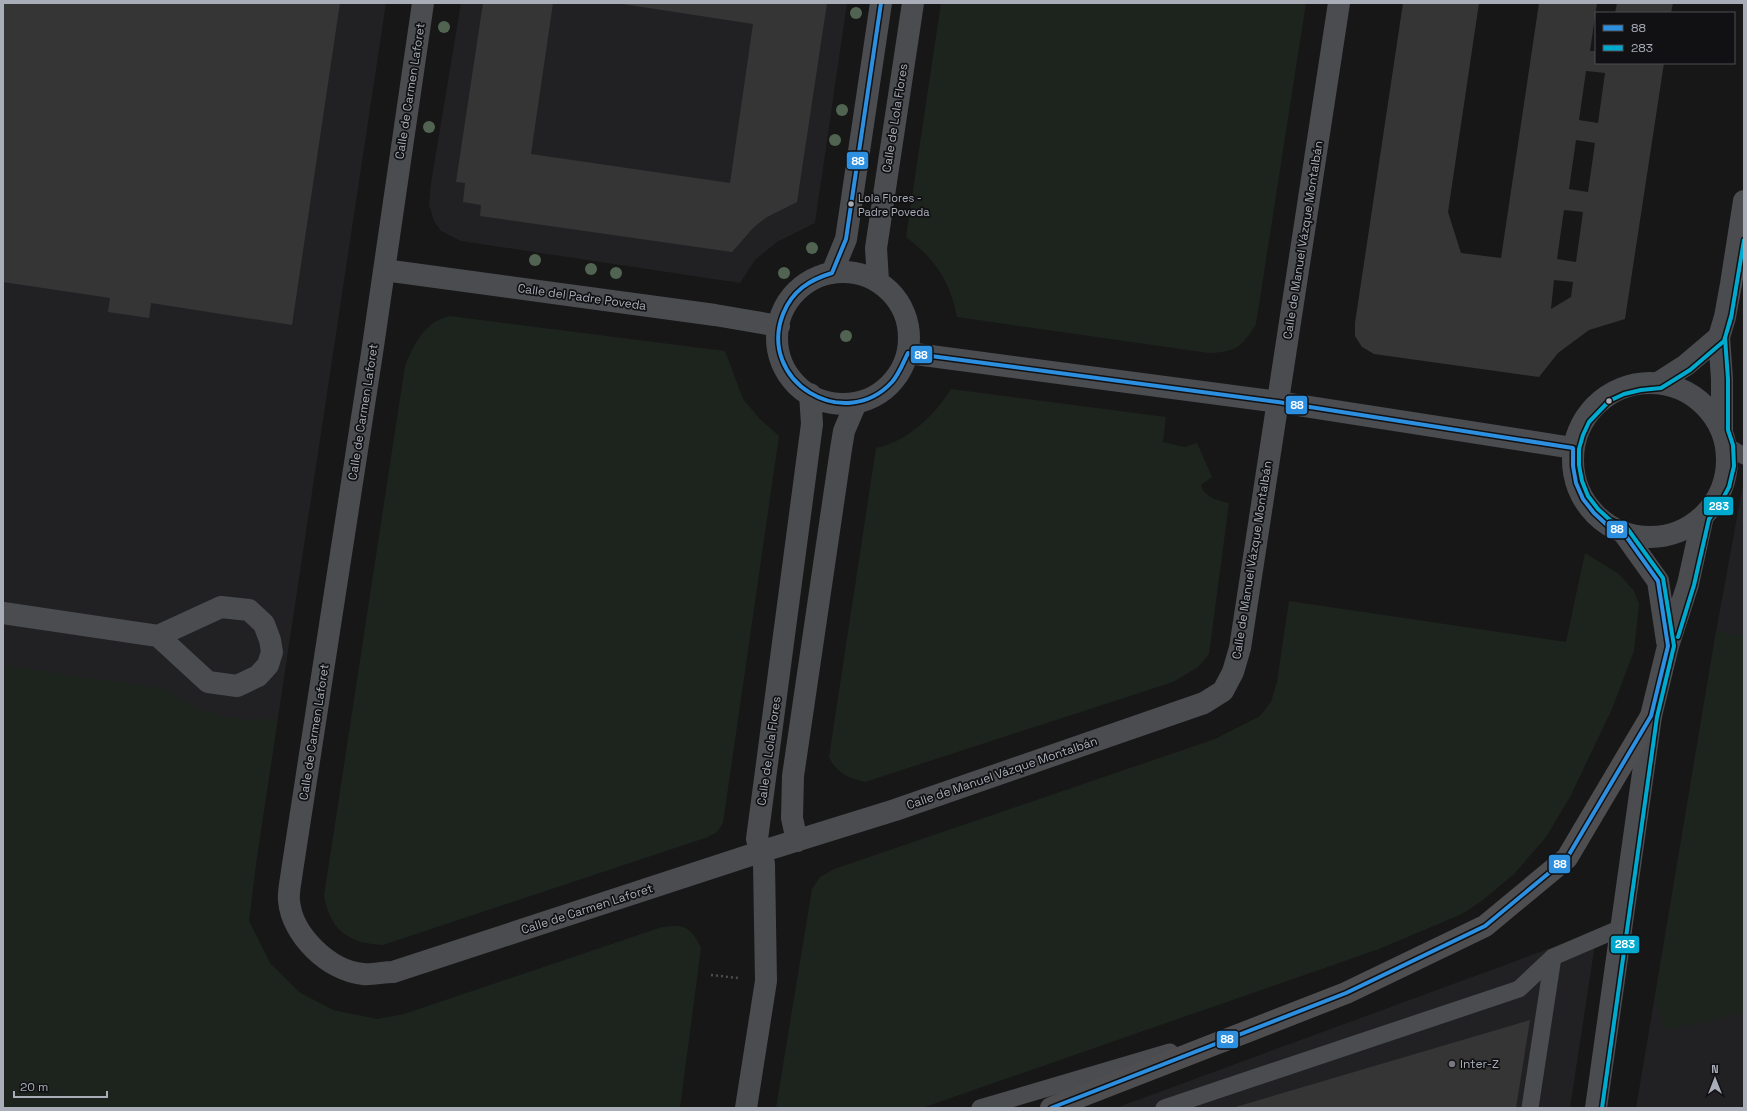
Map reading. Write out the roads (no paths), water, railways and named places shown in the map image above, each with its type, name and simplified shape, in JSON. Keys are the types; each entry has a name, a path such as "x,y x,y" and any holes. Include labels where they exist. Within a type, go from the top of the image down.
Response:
{"highway":[{"path":"1051,1108 1082,1103 1275,1021 1346,993 1485,926 1567,858 1651,716"}],"street":[{"name":"Calle de Carmen Laforet","path":"423,3 384,270 292,871 289,901 297,929 316,951 338,968 363,974 393,972 760,852 798,841"},
{"path":"832,273 846,239 881,3"},
{"name":"Calle de Lola Flores","path":"878,281 876,248 913,3"},
{"name":"Calle de Manuel Vázque Montalbán","path":"798,841 895,810 1204,703 1223,691 1233,672 1240,648 1339,3"},
{"path":"1731,444 1711,412 1696,398 1678,388 1658,383 1640,384 1622,388 1606,396 1594,407 1584,419 1577,433 1573,448 1576,483 1583,499 1594,513 1607,525 1623,532 1644,537 1665,536 1686,529 1703,516 1716,501 1724,484 1731,444 1722,379 1719,337 1725,317 1744,201"},
{"name":"Calle del Padre Poveda","path":"384,270 684,311 778,326"},
{"path":"848,272 863,275 878,281 891,292 900,304 907,320 910,336 908,352 901,370 889,385 873,396 856,403 824,401 810,394 794,381 783,365 778,345 778,326 783,310 803,285 832,273 848,272"},
{"path":"1658,383 1686,365 1719,337"},
{"path":"908,352 1278,402 1573,448"},
{"name":"Calle de Lola Flores","path":"746,1108 766,982 764,864 757,839 812,424 810,394"},
{"path":"798,841 792,818 793,776 840,449 844,431 856,403"},
{"path":"1596,1108 1623,927 1651,716 1668,646 1688,584 1703,516"},
{"path":"1623,532 1658,581 1668,646"},
{"path":"3,613 158,636 221,607 249,610 264,624 270,640 272,652 268,665 258,676 237,686 208,682 158,636"}],"lane":[{"path":"1164,1108 1519,989 1553,957 1623,927"},
{"path":"1530,1108 1553,957"},
{"path":"980,1108 1275,1021"}],"place":[{"name":"Lola Flores - Padre Poveda","path":"851,204"},
{"name":"Inter-Z","path":"1452,1064"}]}
